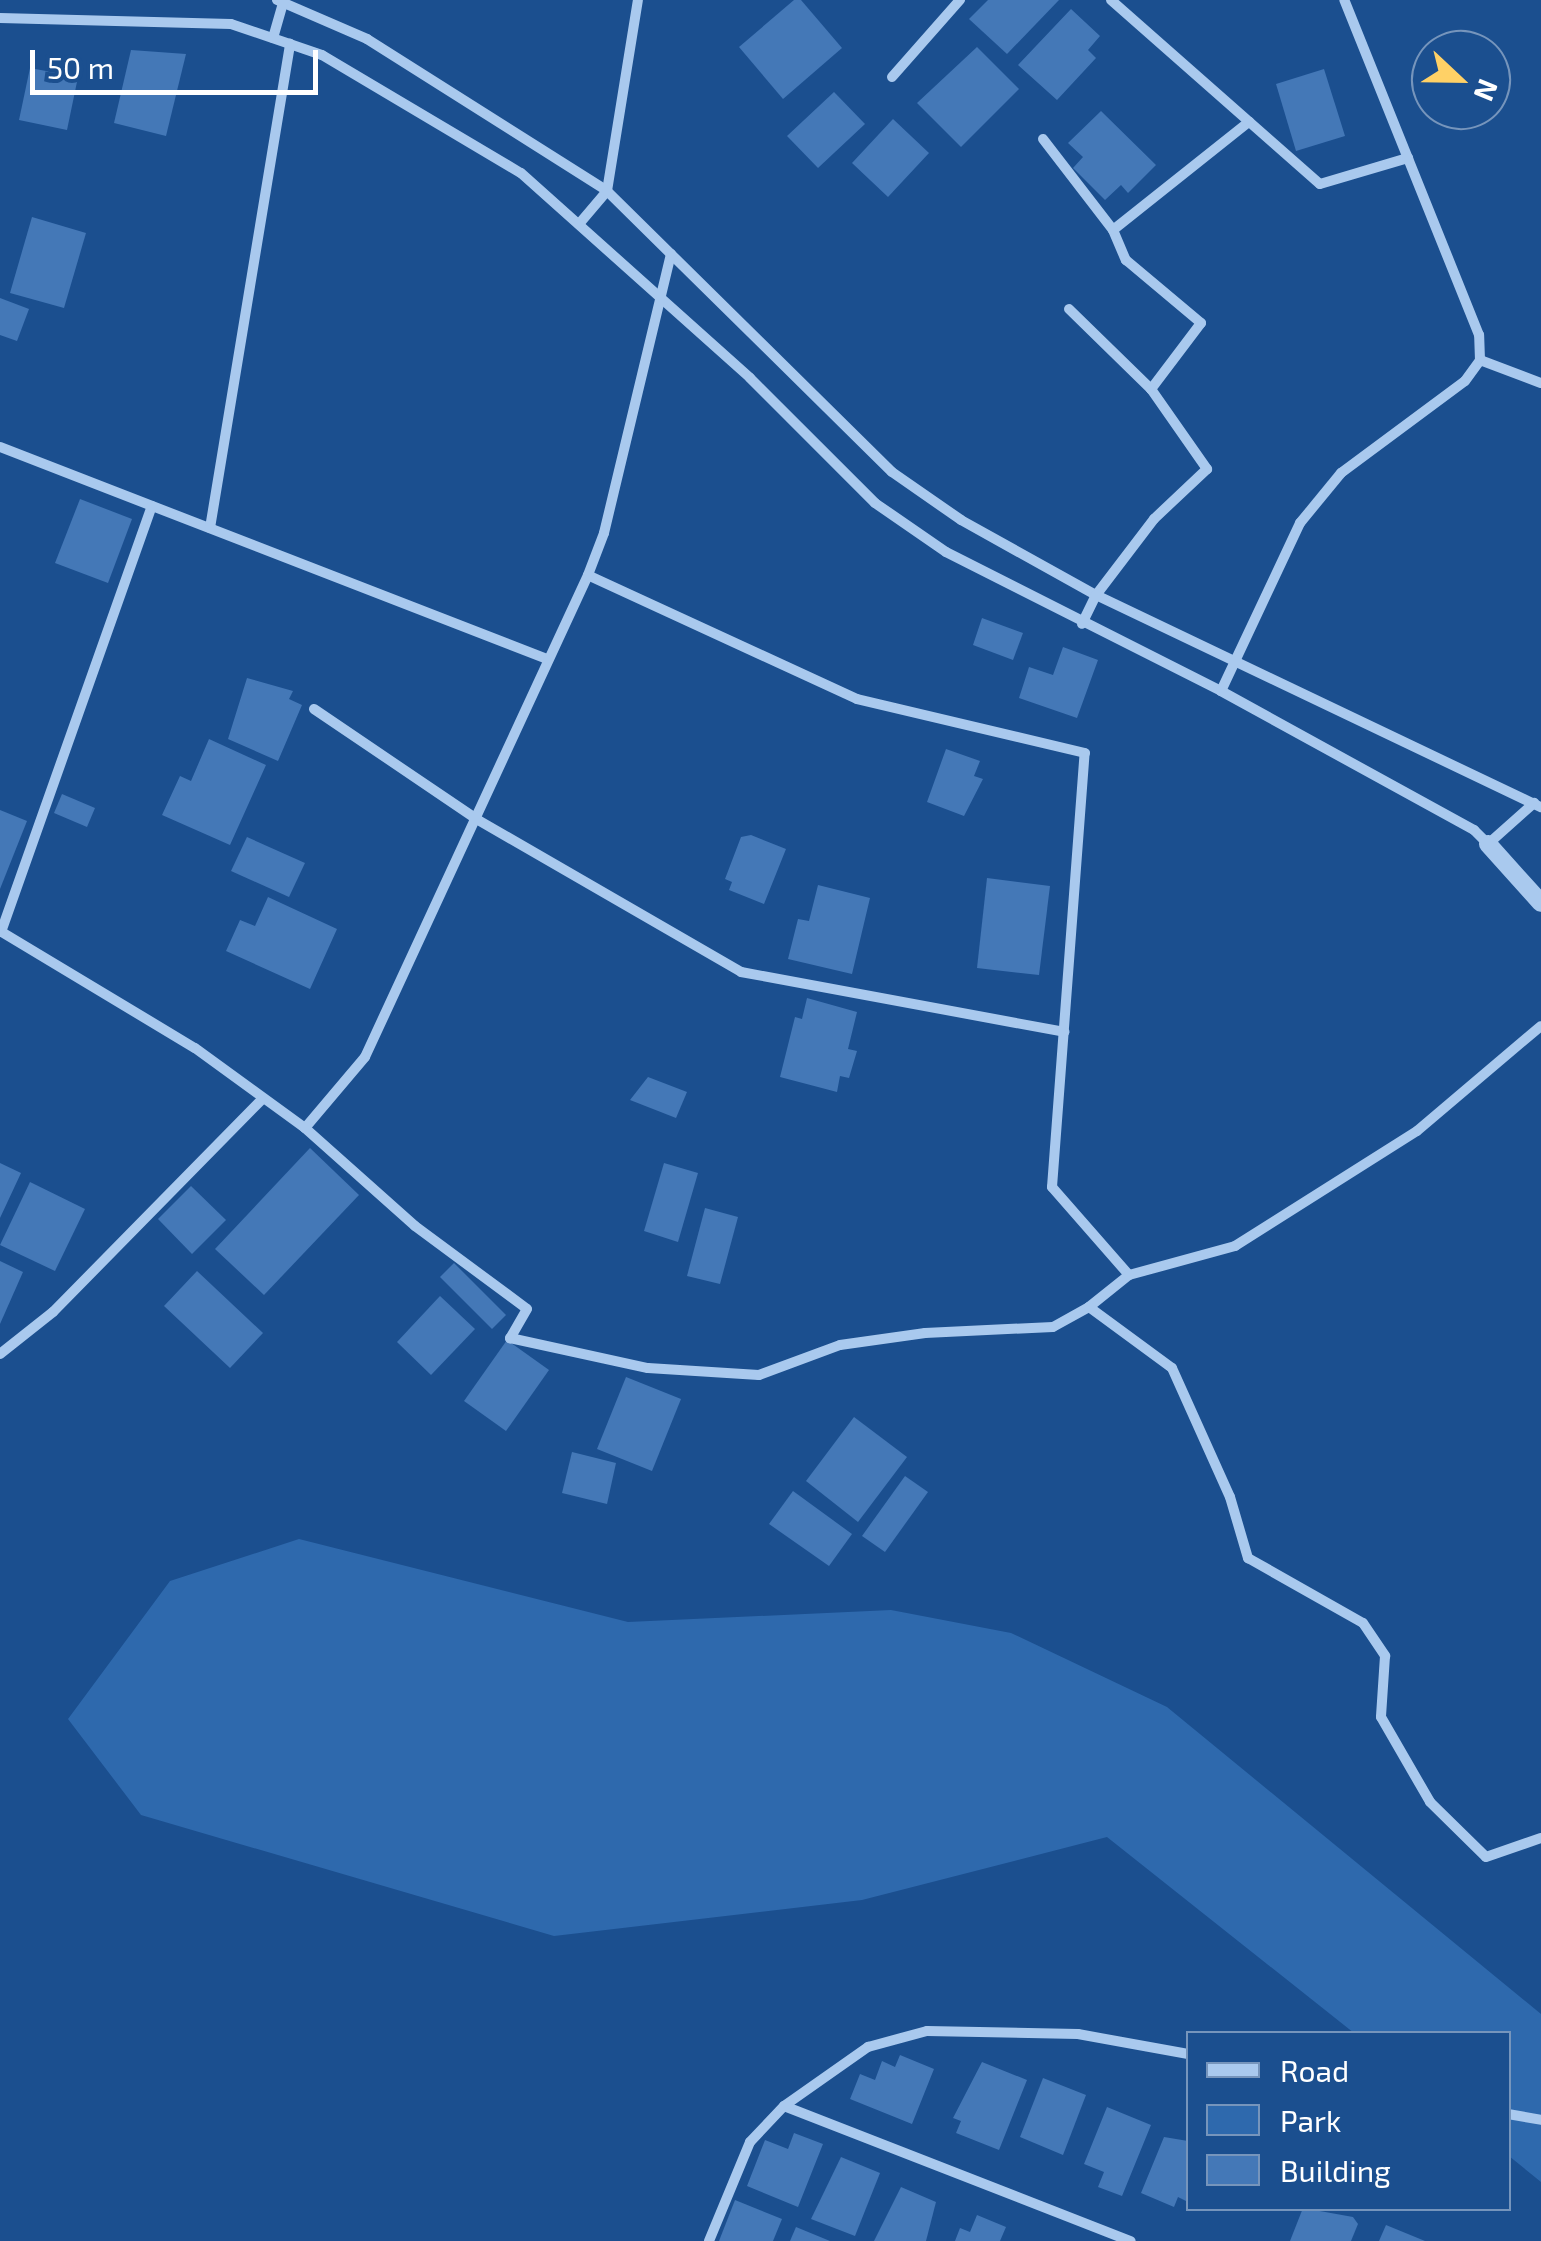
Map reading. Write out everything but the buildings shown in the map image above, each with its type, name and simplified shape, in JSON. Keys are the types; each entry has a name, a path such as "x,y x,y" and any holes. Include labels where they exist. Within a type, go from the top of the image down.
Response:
{"street":[{"path":"580,224 607,191 638,0"},
{"path":"892,77 960,0"},
{"path":"1111,0 1320,184 1408,158"},
{"path":"1221,691 1282,555 1330,486 1466,381 1480,360 1479,335 1344,0"},
{"path":"273,38 280,1 367,39 607,191 892,472 987,536 1096,595 1537,805 1488,844"},
{"path":"0,18 231,24 322,56 521,173 661,294 874,503 946,552 1221,691 1488,844 1541,903"},
{"path":"210,528 290,44"},
{"path":"1113,230 1250,122"},
{"path":"1043,139 1113,230 1126,260 1201,323 1151,388"},
{"path":"305,1128 365,1057 478,820 546,659 588,575 604,533 670,254"},
{"path":"1069,309 1151,388 1207,469 1154,519 1096,595 1082,624"},
{"path":"1480,360 1541,383"},
{"path":"0,446 546,659"},
{"path":"152,506 0,932 195,1048 305,1128 416,1226 527,1309 510,1338 648,1368 759,1375 840,1345 925,1332 1053,1327 1089,1307 1129,1274 1236,1246 1273,1216 1417,1131 1541,1026"},
{"path":"588,575 858,699 1085,753 1052,1187 1129,1274"},
{"path":"314,709 478,820 741,972 1064,1032"},
{"path":"0,1354 53,1312 262,1100"},
{"path":"1089,1307 1172,1368 1230,1497 1248,1558 1364,1623 1385,1656 1380,1717 1430,1802 1486,1857 1541,1838"},
{"path":"709,2241 750,2142 784,2106 868,2047 927,2031 1078,2034 1186,2054"},
{"path":"784,2106 1131,2241"},
{"path":"1511,2115 1541,2120"}],"green space":[{"path":"299,1539 628,1622 891,1610 1011,1633 1167,1707 1541,2014 1541,2182 1511,2158 1511,2031 1351,2031 1107,1837 862,1900 554,1936 141,1815 68,1719 170,1581"}]}
